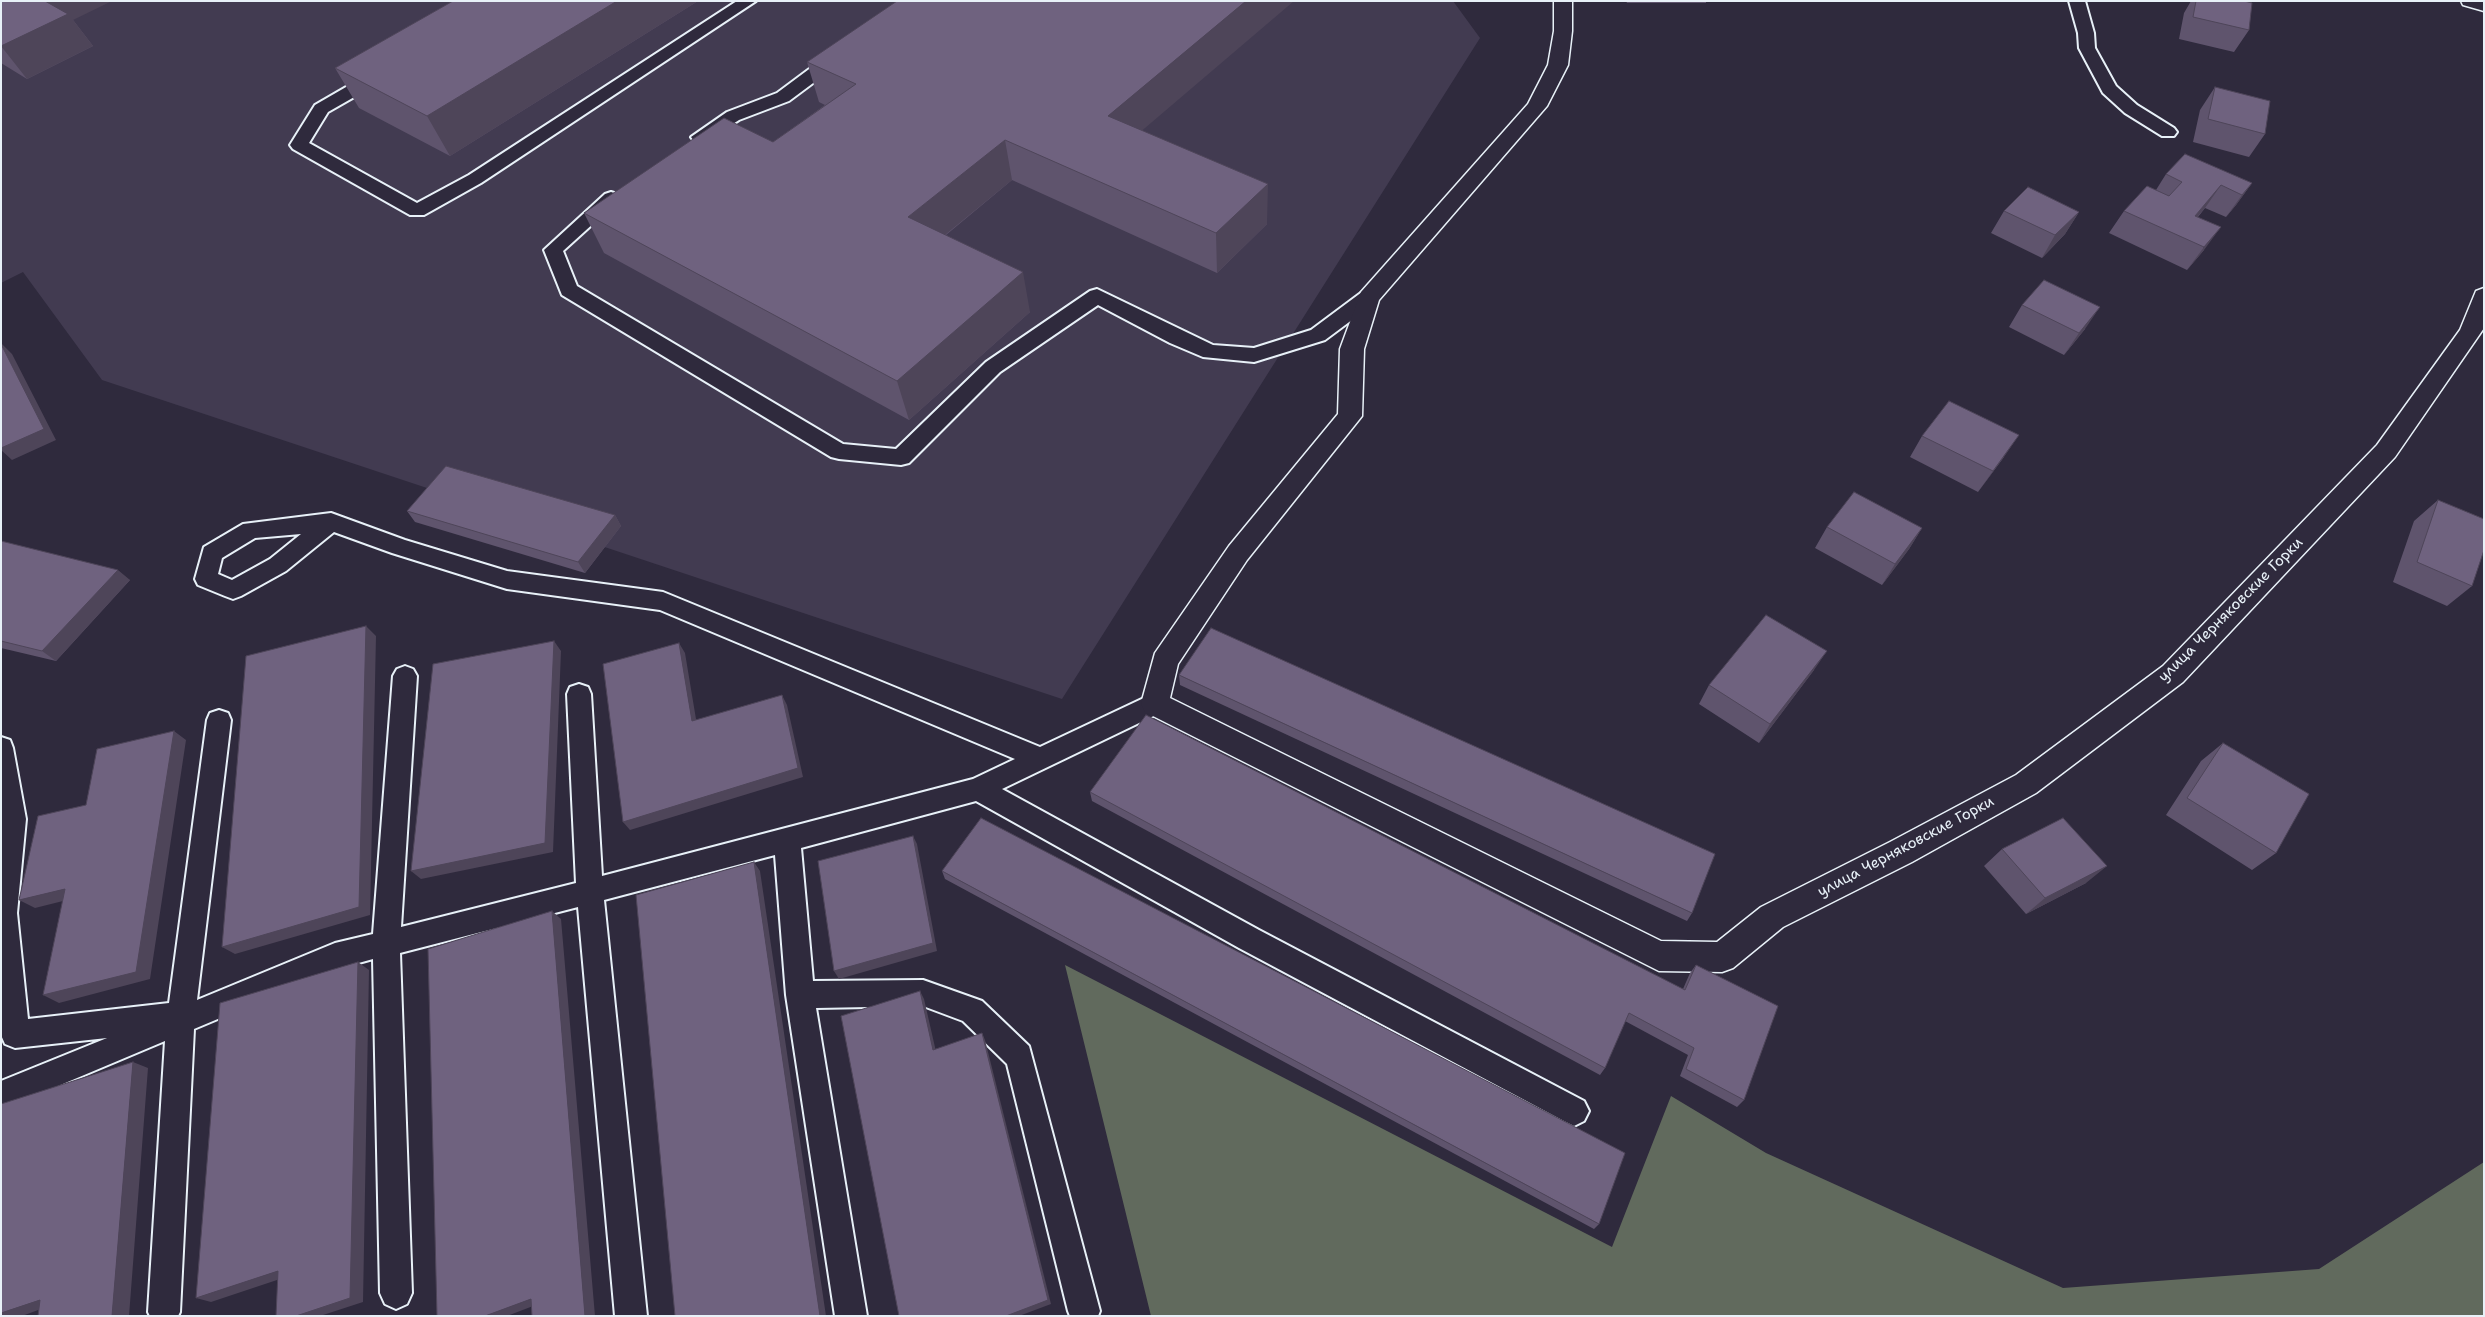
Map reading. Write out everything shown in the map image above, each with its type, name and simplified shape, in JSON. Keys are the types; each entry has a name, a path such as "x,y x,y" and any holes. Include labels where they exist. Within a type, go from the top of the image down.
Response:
{"street":[{"path":"2470,1 2484,6"},
{"path":"1155,704 1165,662 1180,638 1238,553 1350,416 1352,349 1369,297 1537,106 1558,66 1567,6"},
{"name":"улица Черняковские Горки","path":"1155,704 1659,956 1722,957 1772,917 1901,852 2026,784 2173,674 2386,451 2470,332 2484,296"}],"lane":[{"path":"396,65 321,109 299,145 417,211 475,179 748,1"},
{"path":"2077,1 2086,33 2087,48 2109,89 2131,109 2168,132"},
{"path":"686,146 733,116 783,97 850,47"},
{"path":"623,187 553,250 569,290 839,451 901,457 993,367 1097,296 1176,338 1210,352 1254,356 1318,335 1369,297"},
{"path":"331,522 278,565 233,590 206,579 212,553 251,530 331,522 400,547 507,580 662,600 1041,759"},
{"path":"396,1292 386,943 406,676"},
{"path":"579,694 590,892 631,1316"},
{"path":"1,1096 181,1018 335,956 590,892 978,789 1155,704"},
{"path":"164,1312 181,1018 219,720"},
{"path":"1,748 13,819 4,913 8,1032 181,1018"},
{"path":"978,789 1258,944 1574,1111"},
{"path":"787,840 800,995 851,1316"},
{"path":"800,995 923,993 972,1011 1019,1056 1084,1311"}],"shaded area":[{"path":"1,1 1453,1 1480,38 1062,699 102,380 23,272 1,283"}],"green space":[{"path":"1065,965 1612,1247 1671,1096 1766,1153 2063,1288 2319,1269 2484,1162 2484,1316 1151,1316"}],"building":[{"path":"1,1 45,1 68,14 1,46"},
{"path":"453,1 617,1 427,116 335,68"},
{"path":"897,1 1246,1 1108,116 1268,184 1216,233 1005,140 908,217 1023,272 897,381 584,213 724,118 773,142 856,84 807,62"},
{"path":"2196,1 2244,1 2252,3 2249,30 2193,17"},
{"path":"2215,87 2270,101 2265,134 2208,119"},
{"path":"2185,154 2252,183 2242,195 2221,185 2195,216 2221,227 2204,247 2124,211 2147,186 2169,196 2182,182 2166,174"},
{"path":"2028,187 2079,212 2055,235 2004,211"},
{"path":"2044,280 2100,307 2079,333 2022,305"},
{"path":"1,344 44,429 1,448"},
{"path":"1949,401 2019,435 1993,471 1922,436"},
{"path":"446,466 615,515 578,562 407,511"},
{"path":"1854,492 1922,528 1895,564 1827,527"},
{"path":"2438,500 2484,519 2484,550 2472,586 2417,562"},
{"path":"1,541 118,570 42,651 1,641"},
{"path":"1766,615 1827,651 1770,724 1709,685"},
{"path":"366,626 359,907 222,947 246,656"},
{"path":"1211,628 1715,854 1692,913 1179,675"},
{"path":"554,641 545,843 411,871 433,664"},
{"path":"679,643 692,721 782,695 798,768 623,822 603,664"},
{"path":"1146,715 1685,990 1696,965 1778,1006 1744,1100 1686,1069 1694,1048 1629,1013 1605,1068 1090,792"},
{"path":"174,731 136,972 43,995 65,889 19,900 38,816 86,805 97,749"},
{"path":"2223,743 2309,794 2276,853 2187,798"},
{"path":"981,818 1625,1153 1599,1224 942,871"},
{"path":"2063,818 2107,866 2045,898 2002,849"},
{"path":"913,836 933,943 834,971 818,861"},
{"path":"754,862 820,1316 675,1316 636,895"},
{"path":"552,911 585,1316 532,1316 531,1299 485,1316 437,1316 428,949"},
{"path":"358,962 350,1298 296,1316 276,1316 278,1271 196,1298 220,1003"},
{"path":"920,991 933,1050 982,1033 1048,1300 1006,1316 899,1316 841,1016"},
{"path":"133,1062 112,1316 38,1316 40,1300 1,1313 1,1104"}]}
